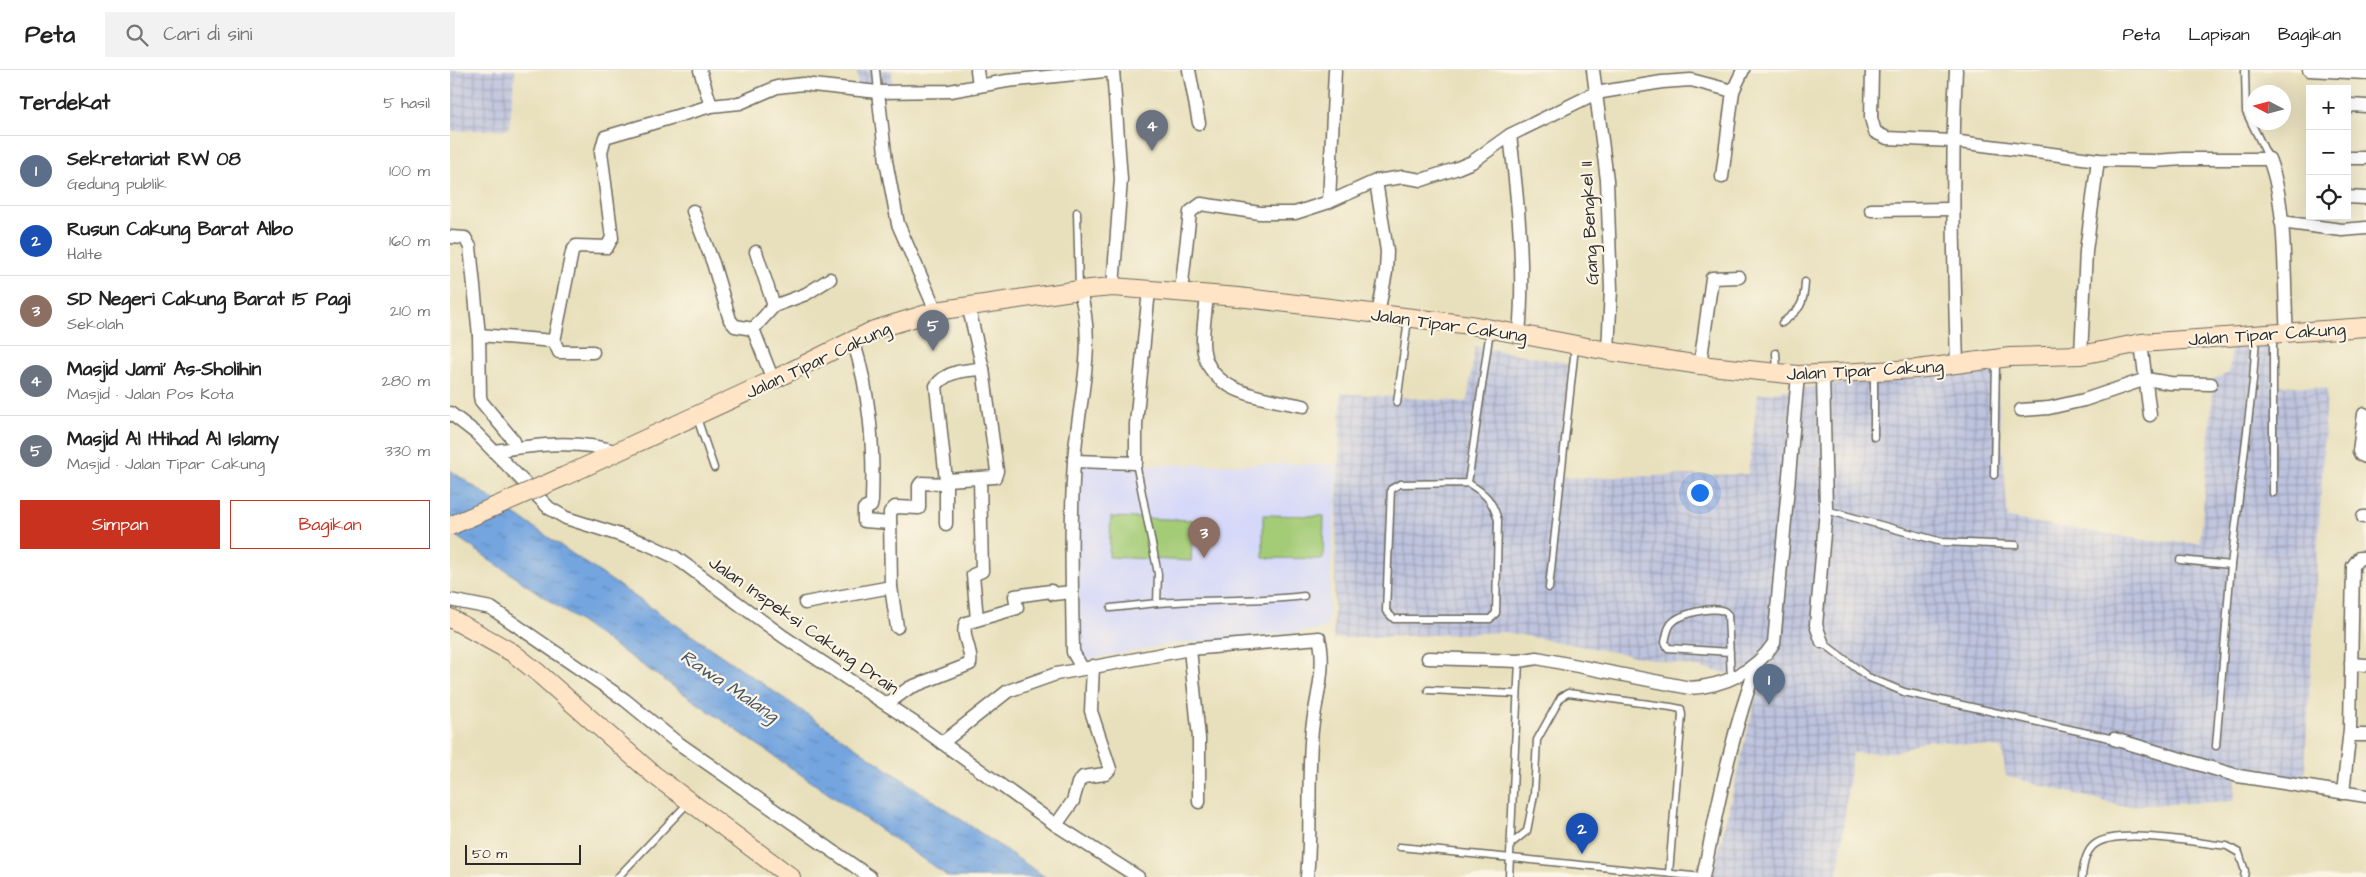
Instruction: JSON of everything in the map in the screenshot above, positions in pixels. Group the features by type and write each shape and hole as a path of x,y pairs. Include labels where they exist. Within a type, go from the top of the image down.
{"street":[{"path":"700,70 711,106"},
{"path":"977,70 979,85"},
{"path":"593,352 559,352 554,341 572,252 576,246 583,245 607,247 612,238 601,152 605,137 711,106 740,103 778,87 803,84 878,92 950,91 979,85 1083,71 1114,70 1121,178 1113,287"},
{"path":"1190,70 1199,123"},
{"path":"1329,202 1335,70"},
{"name":"Gang Bengkel II","path":"1593,70 1607,180 1611,289 1608,351"},
{"path":"1722,176 1733,91 1743,70"},
{"path":"1872,70 1871,118 1875,132 1887,138 1952,141 2098,160 2268,159 2272,169 2281,222 2280,334"},
{"path":"1956,70 1952,141 1952,209 1957,364"},
{"path":"2315,70 2366,73"},
{"path":"1181,292 1190,212 1201,204 1279,214 1295,213 1329,202 1376,182 1403,176 1422,180 1442,174 1472,162 1510,135 1596,93 1683,80 1717,85 1733,91"},
{"path":"878,92 888,170 898,224 936,310"},
{"path":"2351,105 2366,106"},
{"path":"1510,135 1520,226 1523,292 1519,334"},
{"path":"2351,158 2366,158"},
{"path":"2081,355 2086,251 2098,160"},
{"path":"1376,182 1387,252 1385,279 1378,314"},
{"path":"2351,197 2366,198"},
{"path":"1871,210 1952,209"},
{"path":"693,211 713,263 730,320 735,326 753,329"},
{"path":"2281,222 2342,230 2366,228"},
{"path":"450,237 465,238 470,246 479,335 481,401 514,441"},
{"path":"756,252 774,306"},
{"path":"1700,365 1712,278 1739,277"},
{"path":"753,329 774,306 806,294 830,279"},
{"name":"Jalan Tipar Cakung","path":"450,526 696,416 874,330 936,310 1079,290 1113,287 1207,294 1408,317 1700,365 1798,376 1874,372 1996,359 2081,355 2141,343 2366,327"},
{"path":"1056,825 1073,801 1078,782 1083,777 1105,774 1110,769 1091,711 1087,667 1074,652 1072,592 1074,461 1087,339 1085,308 1079,290"},
{"path":"1074,461 1136,463 1136,424 1149,290"},
{"path":"1207,294 1203,342 1208,362 1218,378 1230,388 1243,393 1304,406"},
{"path":"897,626 891,587 890,512 895,507 918,508 919,484 980,479 996,474 983,369 968,305"},
{"path":"753,329 773,380"},
{"path":"479,335 554,341"},
{"path":"853,340 863,372 873,437 872,501 871,506 864,509 864,521 890,523"},
{"path":"2141,343 2150,415"},
{"path":"946,524 946,482 936,386 951,374 983,369"},
{"path":"1822,642 1816,625 1826,510 1823,374"},
{"path":"1703,877 1730,748 1741,706 1757,665 1774,644 1798,376"},
{"path":"2021,410 2049,408 2084,400 2146,379 2170,383 2211,384"},
{"name":"Jalan Inspeksi Cakung Drain","path":"450,413 476,433 549,508 566,518 645,543 675,557 784,637 887,704 1056,825 1138,877"},
{"path":"2362,414 2359,451 2361,455 2366,457"},
{"path":"494,451 540,445 576,444 591,445 618,452"},
{"path":"977,619 973,575 982,571 980,479"},
{"path":"2343,793 2350,735 2353,566 2359,558 2366,558"},
{"path":"805,603 891,587"},
{"path":"887,704 909,688 970,664 964,626 977,619 1016,608 1015,596 1051,591 1053,594 1072,592"},
{"path":"450,600 484,605 501,615 624,700 674,740 870,877"},
{"path":"450,618 513,653 544,676 625,750 689,802 791,877"},
{"path":"942,743 1008,691 1056,674 1190,649 1319,638 1321,646 1312,731 1306,877"},
{"path":"1190,649 1199,738 1200,802"},
{"path":"1428,658 1519,661 1537,658 1690,688 1711,687 1757,665"},
{"path":"2352,664 2366,665"},
{"path":"2350,735 2366,736"},
{"path":"2114,739 2238,776 2366,796"}],"lane":[{"path":"876,70 878,92"},
{"path":"2245,70 2246,112 2268,159"},
{"path":"1077,212 1079,290"},
{"path":"1782,323 1798,310 1804,300 1805,282"},
{"path":"1397,403 1408,317"},
{"path":"1468,483 1490,330"},
{"path":"2273,493 2272,391 2280,334"},
{"path":"2216,746 2231,565 2253,381 2256,336"},
{"path":"1550,588 1576,344"},
{"path":"1776,353 1777,374"},
{"path":"1994,475 1996,359"},
{"path":"1874,372 1874,437"},
{"path":"696,416 714,468"},
{"path":"1136,463 1158,574 1157,604"},
{"path":"1468,483 1486,494 1494,507 1498,520 1494,617 1490,619 1394,618 1386,611 1392,489 1400,484 1468,483"},
{"path":"1826,510 1942,542 2016,545"},
{"path":"2180,560 2231,565"},
{"path":"1111,608 1220,599 1264,601 1304,596"},
{"path":"1730,652 1668,648 1664,642 1669,627 1677,619 1697,611 1722,609 1728,615 1730,652 1731,679"},
{"path":"1822,642 1868,677 1904,692 2114,739"},
{"path":"1509,877 1519,661"},
{"path":"1428,690 1517,694"},
{"path":"1512,843 1527,831 1534,795 1537,740 1561,697 1568,693 1671,707 1681,710 1682,715 1669,873"},
{"path":"618,877 689,802"},
{"path":"2082,877 2084,862 2093,845 2109,839 2130,836 2227,846 2239,852 2245,871 2244,877"},
{"path":"1400,847 1703,877"}],"shaded area":[{"path":"450,70 515,70 509,129 450,131"},
{"path":"857,70 892,70 892,85 858,89"},
{"path":"2274,341 2274,384 2327,389 2304,784 2236,773 2234,801 2122,806 2006,776 2002,748 1929,740 1895,752 1852,753 1836,877 1712,877 1760,679 1505,632 1333,639 1341,393 1467,402 1475,346 1571,364 1555,478 1748,474 1758,394 1891,377 1996,372 2008,518 2151,541 2200,543 2214,379 2229,373 2231,344"},
{"path":"1338,464 1327,629 1165,645 1079,661 1076,487 1078,465"}],"green space":[{"path":"1263,515 1324,516 1323,559 1263,558"},
{"path":"1111,517 1193,520 1191,561 1109,557"}],"water":[{"name":"Rawa Malang","path":"450,470 1045,877 949,877 450,532"}],"place":[{"name":"Masjid Jami' As-Sholihin","path":"1152,151"},
{"name":"Masjid Al Ittihad Al Islamy","path":"933,351"},
{"name":"SD Negeri Cakung Barat 15 Pagi","path":"1204,558"},
{"name":"Sekretariat RW 08","path":"1769,705"},
{"name":"Rusun Cakung Barat Albo","path":"1582,854"}]}
